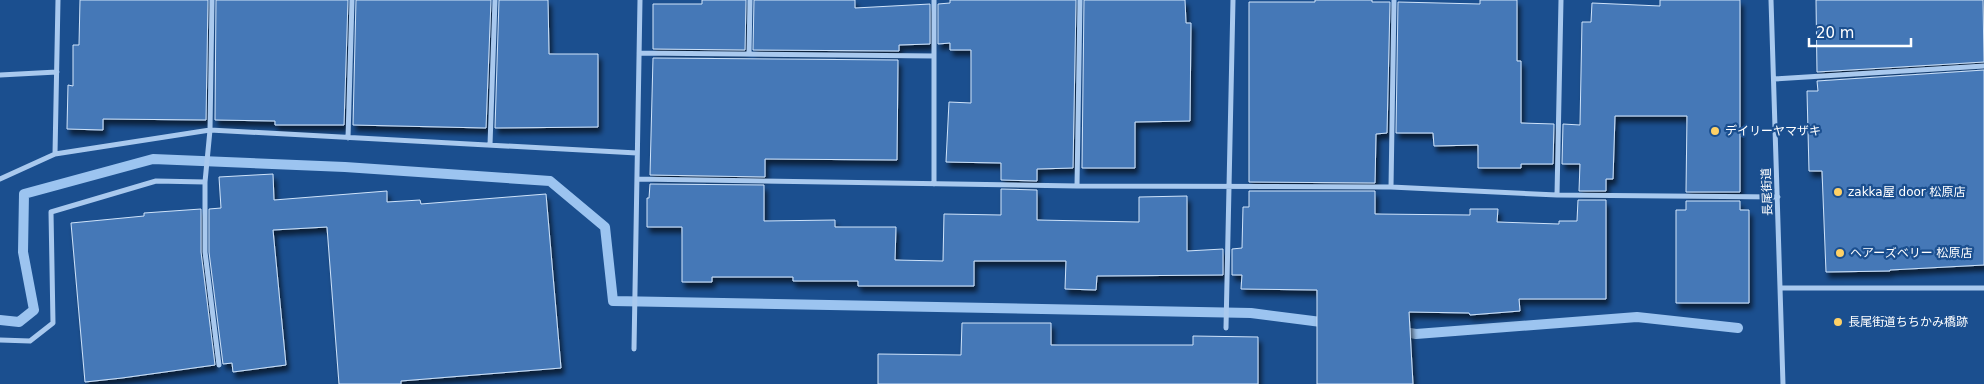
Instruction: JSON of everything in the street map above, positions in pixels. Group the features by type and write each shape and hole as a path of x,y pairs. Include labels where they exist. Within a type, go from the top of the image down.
{"street":[{"path":"55,154 58,0"},
{"path":"212,0 210,130 205,181 205,252 220,365"},
{"path":"348,138 352,0"},
{"path":"490,145 496,0"},
{"path":"634,349 640,0"},
{"path":"749,54 750,0"},
{"path":"934,0 934,184"},
{"path":"1077,186 1080,0"},
{"path":"1226,328 1233,0"},
{"path":"1391,187 1394,0"},
{"path":"1557,195 1561,0"},
{"name":"長尾街道","path":"1771,0 1783,384"},
{"path":"639,53 934,56"},
{"path":"1774,79 1984,66"},
{"path":"0,75 57,72"},
{"path":"0,179 55,154 210,130 637,153"},
{"path":"638,179 1077,186 1391,187 1557,195 1778,197"},
{"path":"0,340 30,341 54,323 51,212 156,181 205,181"},
{"path":"1780,288 1984,288"}],"building":[{"path":"80,0 208,0 206,120 103,119 103,130 67,129 68,85 73,86 73,45 79,45"},
{"path":"216,0 348,0 344,125 275,125 275,121 215,120"},
{"path":"356,0 491,0 486,128 353,125"},
{"path":"499,0 548,0 549,54 598,54 598,127 495,128"},
{"path":"702,0 746,0 745,50 653,49 653,4 702,4"},
{"path":"754,0 855,0 855,8 930,4 930,44 899,45 899,51 753,50"},
{"path":"950,0 1076,0 1073,168 1037,169 1037,181 1001,180 1001,163 946,162 949,102 971,103 971,50 950,50 950,43 938,44 938,4 950,3"},
{"path":"1084,0 1185,0 1186,23 1191,23 1190,121 1135,122 1135,168 1082,168"},
{"path":"1315,0 1372,0 1372,2 1390,2 1387,133 1376,134 1375,183 1249,182 1249,2 1315,2"},
{"path":"1480,0 1517,0 1517,61 1521,61 1521,123 1554,124 1553,164 1521,164 1521,168 1478,168 1478,145 1434,146 1433,133 1396,133 1398,2 1480,4"},
{"path":"1660,0 1740,0 1740,192 1686,192 1687,116 1615,116 1613,179 1606,179 1606,191 1579,191 1580,164 1562,164 1563,124 1580,125 1582,22 1591,22 1592,3 1660,6"},
{"path":"1816,0 1983,0 1984,62 1817,72"},
{"path":"653,58 898,60 897,160 765,159 765,177 650,175"},
{"path":"1984,70 1984,265 1890,271 1826,272 1822,171 1809,171 1807,91 1818,91 1817,81"},
{"path":"273,174 274,200 387,191 387,202 420,200 421,204 546,194 561,368 401,381 401,384 339,384 327,227 273,230 286,365 233,372 232,363 223,364 209,252 209,209 221,208 219,177"},
{"path":"650,184 764,185 764,221 835,220 835,227 896,227 895,260 943,261 944,214 1001,215 1001,189 1037,190 1037,220 1139,222 1139,197 1187,196 1187,251 1223,249 1223,275 1097,276 1096,290 1065,289 1066,261 974,261 974,286 858,286 858,281 793,281 793,277 712,277 712,282 682,282 682,227 647,227 647,198 649,198"},
{"path":"1249,191 1375,191 1375,214 1470,215 1470,209 1498,209 1497,222 1559,224 1559,221 1577,221 1578,200 1606,200 1606,299 1519,299 1520,311 1470,315 1469,313 1409,312 1413,384 1317,384 1317,290 1241,289 1242,275 1232,275 1232,249 1242,248 1243,207 1249,207"},
{"path":"1686,201 1740,201 1740,210 1749,210 1749,303 1676,303 1676,210 1686,210"},
{"path":"201,209 201,252 215,365 85,382 71,223 144,216 144,213"},
{"path":"962,323 1051,323 1051,345 1193,345 1193,336 1258,337 1258,384 878,384 878,354 961,355"}],"waterway":[{"path":"0,320 19,322 34,310 23,252 24,194 153,159 345,167 550,181 605,227 613,301 1251,313 1329,323"},
{"path":"1397,331 1416,334 1637,317 1738,328"}],"place":[{"name":"デイリーヤマザキ","path":"1715,131"},
{"name":"zakka屋 door 松原店","path":"1838,192"},
{"name":"ヘアーズベリー 松原店","path":"1840,253"},
{"name":"長尾街道ちちかみ橋跡","path":"1838,322"}]}
